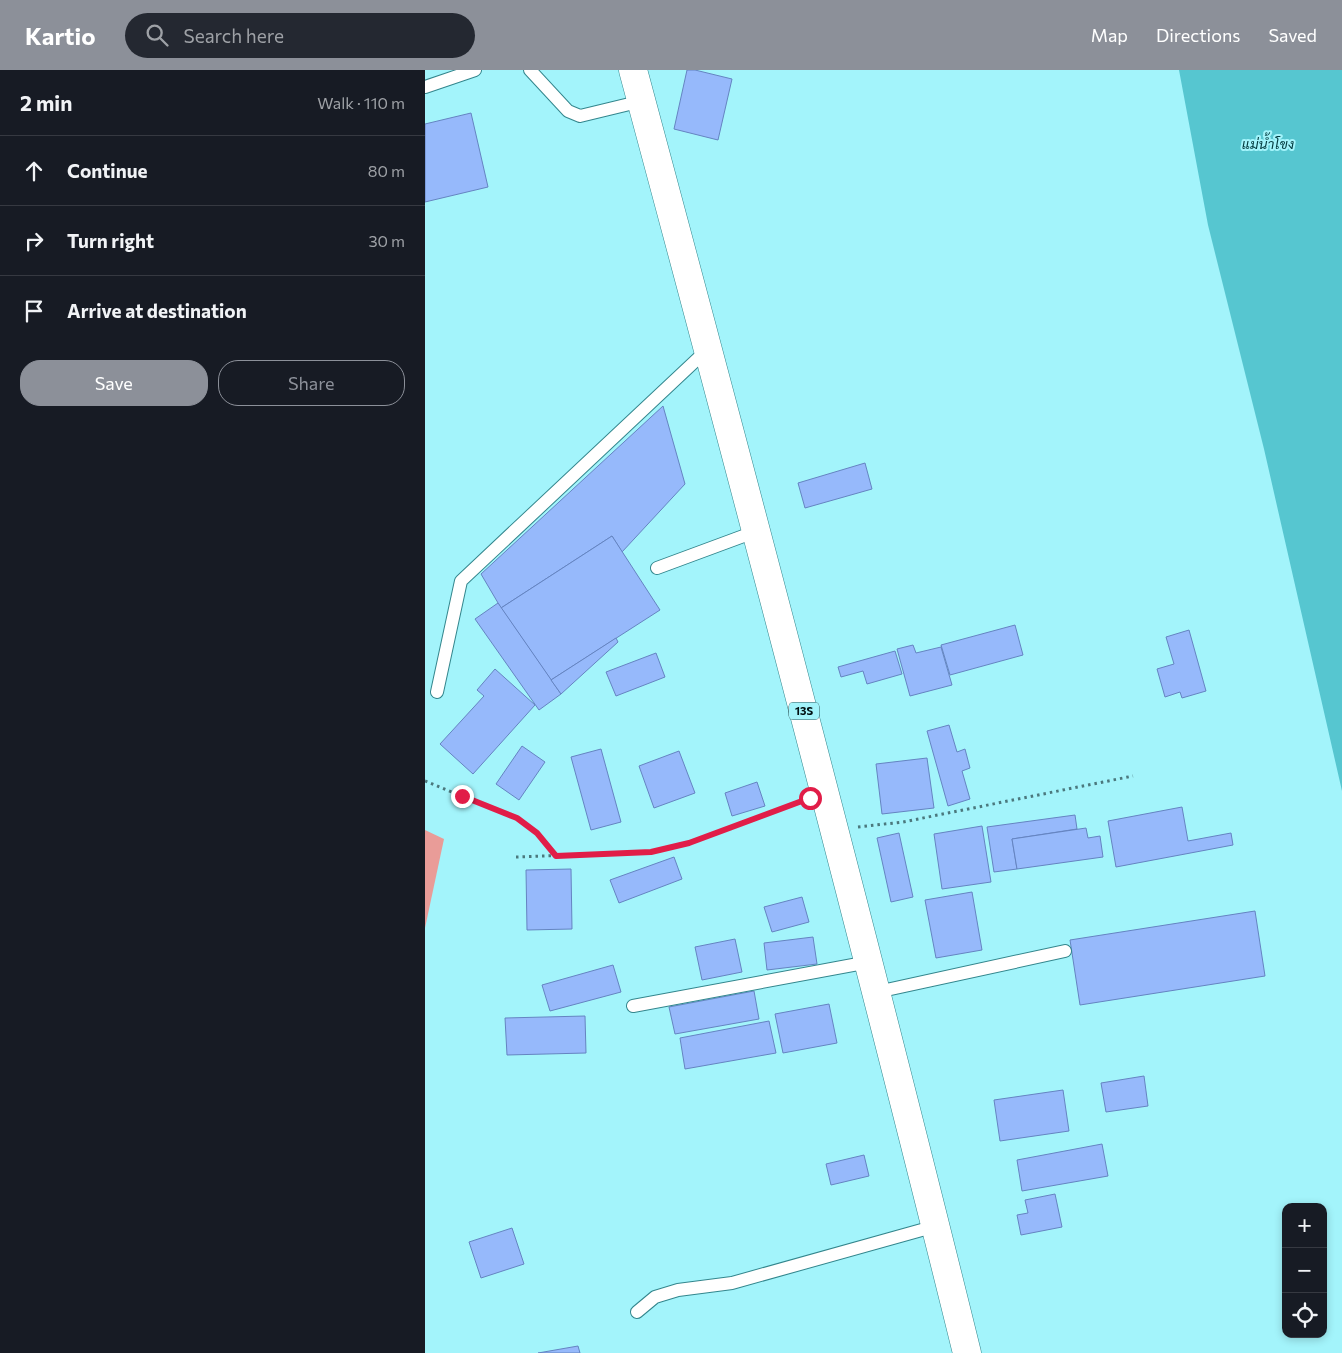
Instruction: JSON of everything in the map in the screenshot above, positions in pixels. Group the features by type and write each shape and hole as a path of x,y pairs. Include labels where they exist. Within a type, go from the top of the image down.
{"highway":[{"name":"13S","path":"633,70 835,830 967,1353"}],"lane":[{"path":"425,88 475,70"},
{"path":"531,70 568,111 580,116 642,101"},
{"path":"437,692 461,581 708,349"},
{"path":"657,568 757,531"},
{"path":"877,992 1065,951"},
{"path":"633,1006 869,962"},
{"path":"637,1312 655,1297 678,1290 732,1283 936,1226"}],"path":[{"path":"835,830 903,822 1133,776"},
{"path":"425,781 517,818 537,833 556,856"},
{"path":"516,857 651,852 689,843 825,793"}],"shaded area":[{"path":"425,830 444,839 425,928"}],"water":[{"name":"แม่น้ำโขง","path":"1179,70 1342,70 1342,791 1264,449 1208,225"}],"building":[{"path":"687,70 695,70 732,79 718,140 674,129"},
{"path":"471,113 488,187 425,202 425,124"},
{"path":"663,406 685,484 622,552 612,536 501,608 481,574"},
{"path":"865,463 872,489 805,508 798,483"},
{"path":"612,536 660,610 551,680 501,608"},
{"path":"498,603 561,694 539,710 475,619"},
{"path":"1015,625 1023,655 950,675 941,645"},
{"path":"1189,630 1206,691 1182,698 1180,692 1165,697 1157,669 1174,664 1166,637"},
{"path":"616,638 618,642 561,694 551,680"},
{"path":"913,645 916,653 941,647 952,685 910,696 897,649"},
{"path":"895,651 902,674 867,684 863,671 841,677 838,667"},
{"path":"656,653 665,677 616,696 606,672"},
{"path":"495,669 535,705 473,774 440,744 484,696 477,690"},
{"path":"949,725 957,752 965,749 970,768 962,771 970,799 948,806 927,731"},
{"path":"522,746 545,762 519,800 496,784"},
{"path":"601,749 621,822 591,830 571,757"},
{"path":"679,751 695,793 654,808 639,766"},
{"path":"927,758 934,808 882,814 876,764"},
{"path":"757,782 765,806 732,816 725,793"},
{"path":"1182,807 1188,841 1231,833 1233,845 1116,867 1108,821"},
{"path":"1075,815 1077,829 1012,839 1017,869 994,872 987,827"},
{"path":"982,826 991,882 942,889 934,834"},
{"path":"1086,828 1088,838 1100,836 1103,857 1017,869 1012,839"},
{"path":"899,833 913,897 891,902 877,838"},
{"path":"674,857 682,879 619,903 610,880"},
{"path":"571,869 572,929 527,930 526,870"},
{"path":"972,892 982,950 936,958 925,900"},
{"path":"802,897 809,922 772,932 764,907"},
{"path":"1255,911 1265,976 1080,1005 1070,940"},
{"path":"813,937 817,964 767,970 764,943"},
{"path":"735,939 742,972 702,980 695,947"},
{"path":"613,965 621,992 550,1011 542,985"},
{"path":"754,991 759,1019 675,1034 669,1007"},
{"path":"829,1004 837,1043 783,1053 775,1014"},
{"path":"585,1016 586,1053 507,1055 505,1018"},
{"path":"769,1021 776,1053 685,1069 680,1038"},
{"path":"1144,1076 1148,1106 1106,1112 1101,1083"},
{"path":"1063,1090 1069,1131 1000,1141 994,1100"},
{"path":"1102,1144 1108,1176 1022,1191 1017,1160"},
{"path":"864,1155 869,1176 831,1185 826,1164"},
{"path":"1055,1194 1062,1227 1021,1235 1017,1215 1028,1213 1025,1200"},
{"path":"512,1228 524,1264 481,1278 469,1242"},
{"path":"578,1346 580,1353 538,1353"}],"route":[{"path":"462,796 517,818 537,833 556,856 651,852 689,843 810,798"}]}
